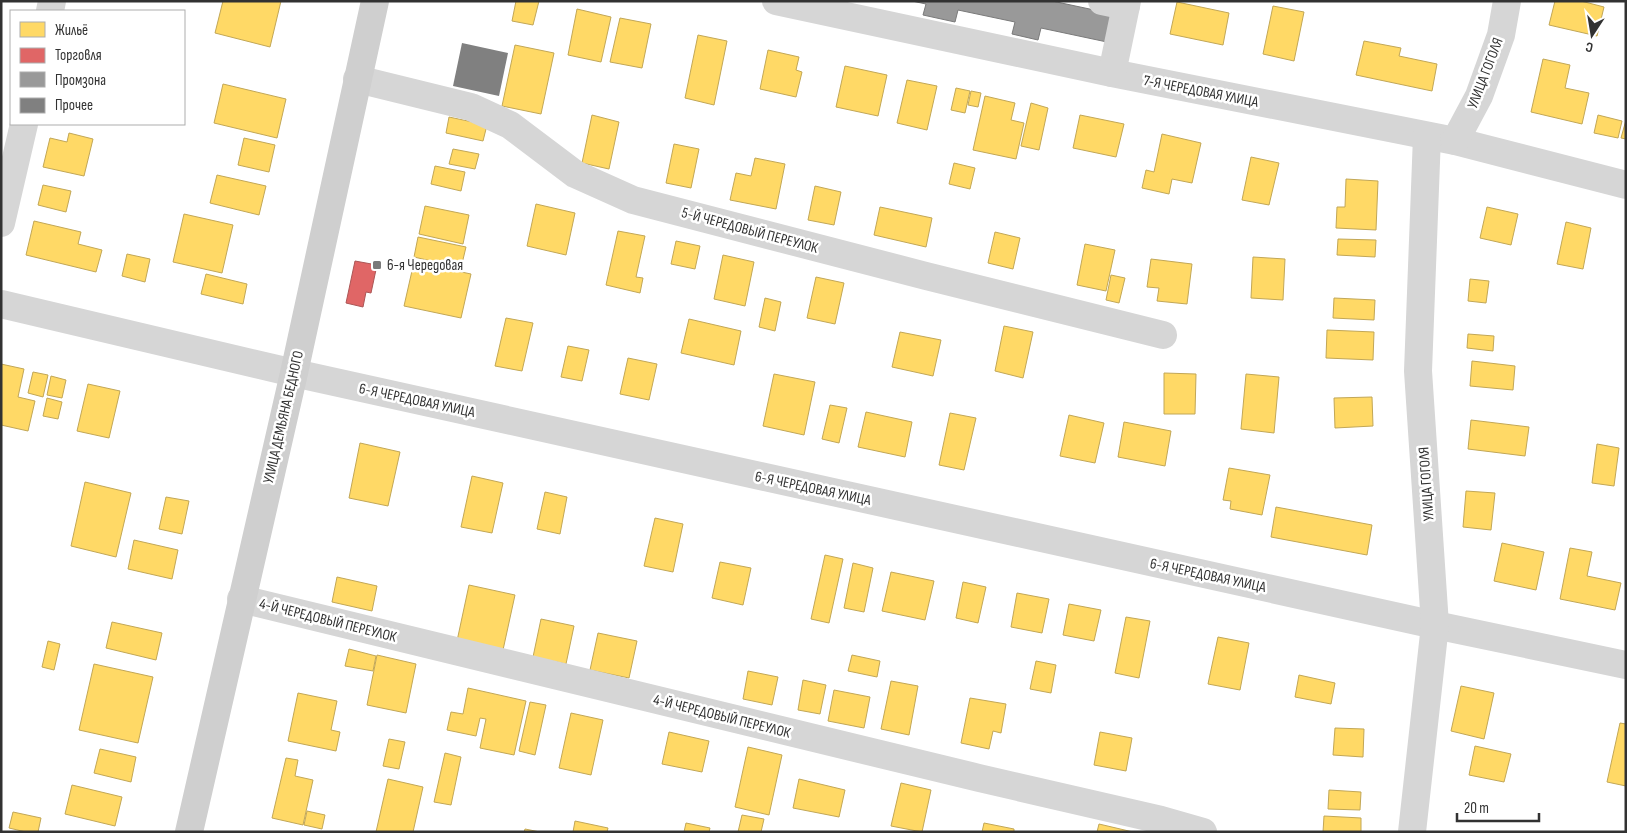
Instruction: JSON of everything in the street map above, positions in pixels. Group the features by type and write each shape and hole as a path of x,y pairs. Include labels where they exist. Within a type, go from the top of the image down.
{"main road":[{"name":"УЛИЦА ДЕМЬЯНА БЕДНОГО","path":"189,832 294,373 374,1"}],"street":[{"name":"7-Я ЧЕРЕДОВАЯ УЛИЦА","path":"776,1 1112,73 1455,141 1626,185"},
{"name":"УЛИЦА ГОГОЛЯ","path":"1455,141 1479,96 1501,35 1507,1"},
{"path":"1112,73 1118,3"},
{"name":"5-Й ЧЕРЕДОВЫЙ ПЕРЕУЛОК","path":"357,79 471,107 510,125 576,174 633,200 1163,335"},
{"path":"1,223 24,125"},
{"name":"УЛИЦА ГОГОЛЯ","path":"1412,832 1435,626 1418,371 1427,136"},
{"name":"6-Я ЧЕРЕДОВАЯ УЛИЦА","path":"1,304 294,373 1435,626 1626,665"},
{"name":"4-Й ЧЕРЕДОВЫЙ ПЕРЕУЛОК","path":"241,599 960,774 1161,820 1203,832"}],"building: Жильё":[{"path":"223,1 281,1 270,47 215,33"},
{"path":"516,1 539,1 533,25 512,21"},
{"path":"1555,1 1581,1 1604,7 1597,36 1549,25"},
{"path":"1177,2 1229,13 1223,45 1170,34"},
{"path":"1273,6 1304,12 1294,61 1263,54"},
{"path":"577,9 611,17 601,62 568,55"},
{"path":"620,18 651,24 642,68 610,62"},
{"path":"698,35 727,41 714,105 685,98"},
{"path":"1364,41 1401,48 1399,56 1437,64 1432,91 1356,75"},
{"path":"515,45 554,53 541,114 502,106"},
{"path":"768,50 799,57 796,70 802,72 796,97 760,89"},
{"path":"1543,59 1570,65 1565,88 1589,93 1582,124 1531,112"},
{"path":"845,66 887,75 878,116 836,107"},
{"path":"907,80 937,86 927,130 897,123"},
{"path":"223,84 286,99 277,138 214,123"},
{"path":"956,88 970,91 965,113 951,110"},
{"path":"971,91 981,93 978,107 968,105"},
{"path":"985,96 1015,103 1011,120 1024,123 1016,159 973,150"},
{"path":"1031,103 1048,108 1039,150 1021,146"},
{"path":"592,115 619,122 609,169 582,163"},
{"path":"1080,115 1124,124 1116,157 1073,148"},
{"path":"1598,115 1622,121 1618,138 1594,133"},
{"path":"449,117 487,125 483,141 446,133"},
{"path":"1626,120 1626,139 1621,138"},
{"path":"69,133 93,139 84,176 43,167 50,138 67,142"},
{"path":"1162,134 1201,143 1192,183 1172,179 1169,194 1142,188 1146,170 1154,172"},
{"path":"244,138 275,145 269,172 238,165"},
{"path":"674,144 699,149 691,188 666,183"},
{"path":"453,149 479,154 475,169 449,164"},
{"path":"1251,157 1279,163 1269,205 1242,200"},
{"path":"755,158 785,164 776,209 730,200 736,173 751,176"},
{"path":"954,163 975,168 970,189 949,184"},
{"path":"435,166 465,172 461,191 431,184"},
{"path":"217,175 266,186 259,215 210,203"},
{"path":"1346,179 1378,181 1376,230 1336,228 1337,207 1345,207"},
{"path":"43,185 71,191 66,212 38,205"},
{"path":"815,186 841,192 834,225 808,220"},
{"path":"536,204 575,213 566,255 527,246"},
{"path":"425,206 469,215 463,244 419,234"},
{"path":"880,207 932,218 926,247 874,235"},
{"path":"1487,207 1518,214 1511,245 1480,238"},
{"path":"184,214 233,225 222,273 173,262"},
{"path":"34,221 81,232 78,244 102,250 96,272 26,255"},
{"path":"1566,222 1591,228 1583,269 1557,264"},
{"path":"618,231 645,236 636,277 643,278 640,293 606,285"},
{"path":"995,232 1020,238 1013,269 988,263"},
{"path":"418,237 466,247 461,268 414,257"},
{"path":"1338,239 1376,240 1375,257 1337,255"},
{"path":"676,241 700,246 695,269 671,264"},
{"path":"1085,244 1115,250 1106,291 1077,285"},
{"path":"127,254 150,259 145,282 122,276"},
{"path":"723,255 754,262 745,306 714,299"},
{"path":"1253,257 1285,259 1283,300 1251,298"},
{"path":"1151,259 1192,264 1187,304 1157,301 1159,288 1147,287"},
{"path":"414,262 471,274 461,318 404,306"},
{"path":"206,274 247,284 243,304 201,294"},
{"path":"1111,275 1125,278 1119,303 1106,300"},
{"path":"816,277 844,283 835,324 807,318"},
{"path":"1470,279 1489,281 1486,303 1468,301"},
{"path":"765,298 781,302 775,331 759,327"},
{"path":"1334,298 1375,300 1374,320 1333,318"},
{"path":"506,318 533,323 522,371 495,366"},
{"path":"689,319 741,331 734,365 681,353"},
{"path":"1004,326 1033,332 1023,378 995,371"},
{"path":"1327,330 1374,332 1373,360 1326,358"},
{"path":"900,332 941,340 933,376 892,367"},
{"path":"1468,334 1494,336 1493,351 1467,348"},
{"path":"568,346 589,350 582,381 561,377"},
{"path":"628,358 657,364 649,400 620,394"},
{"path":"1472,361 1515,366 1513,390 1470,386"},
{"path":"1,364 24,369 18,397 35,401 28,431 1,425"},
{"path":"33,372 48,375 43,397 28,393"},
{"path":"1164,373 1196,374 1195,414 1164,414"},
{"path":"774,374 815,382 804,435 763,426"},
{"path":"1246,374 1279,377 1274,433 1241,429"},
{"path":"51,376 66,380 62,398 47,395"},
{"path":"88,384 120,391 109,438 77,431"},
{"path":"1372,397 1373,426 1335,428 1334,398"},
{"path":"47,398 62,402 58,419 43,416"},
{"path":"830,405 847,408 839,443 822,439"},
{"path":"866,412 912,422 905,457 858,447"},
{"path":"950,413 976,418 964,470 939,465"},
{"path":"1069,415 1104,423 1095,463 1060,456"},
{"path":"1471,420 1529,427 1525,456 1468,449"},
{"path":"1124,422 1171,431 1165,466 1118,457"},
{"path":"360,443 400,452 388,506 349,498"},
{"path":"1597,444 1619,448 1614,486 1592,483"},
{"path":"1229,468 1270,475 1262,515 1230,509 1231,501 1223,500"},
{"path":"472,476 503,483 492,533 461,527"},
{"path":"85,482 131,493 116,557 71,546"},
{"path":"1466,491 1495,493 1491,530 1463,527"},
{"path":"545,492 567,497 560,534 537,529"},
{"path":"166,497 189,501 182,534 159,529"},
{"path":"1276,507 1372,525 1367,555 1271,537"},
{"path":"655,518 683,524 673,572 644,566"},
{"path":"134,540 178,550 172,579 128,569"},
{"path":"1502,543 1544,552 1536,590 1494,581"},
{"path":"1570,548 1592,552 1587,576 1621,583 1615,610 1560,599"},
{"path":"825,555 843,559 829,623 811,619"},
{"path":"720,562 751,568 743,605 712,598"},
{"path":"853,563 873,568 864,612 844,608"},
{"path":"891,572 934,581 925,620 882,611"},
{"path":"337,577 377,586 372,611 332,602"},
{"path":"963,582 986,587 978,623 956,618"},
{"path":"469,585 515,595 503,650 457,641"},
{"path":"1017,593 1049,599 1042,633 1011,627"},
{"path":"1069,604 1101,610 1094,641 1063,635"},
{"path":"1126,617 1150,621 1139,678 1115,673"},
{"path":"541,619 574,626 566,664 533,657"},
{"path":"112,622 162,633 156,660 106,648"},
{"path":"598,633 637,641 629,678 590,670"},
{"path":"1218,637 1249,643 1240,690 1208,684"},
{"path":"48,641 60,644 54,670 42,667"},
{"path":"349,649 376,656 373,671 345,666"},
{"path":"377,655 416,664 406,713 367,705"},
{"path":"852,655 880,661 877,677 848,671"},
{"path":"1036,661 1056,665 1051,693 1030,689"},
{"path":"94,664 153,677 138,743 79,730"},
{"path":"748,671 778,677 772,705 743,699"},
{"path":"1299,675 1335,683 1331,704 1295,697"},
{"path":"803,680 826,685 820,714 798,710"},
{"path":"891,681 918,686 909,735 881,729"},
{"path":"1461,686 1494,693 1484,739 1451,731"},
{"path":"468,688 526,701 514,755 480,748 486,719 480,718 476,736 447,730 451,712 463,714"},
{"path":"834,690 870,697 864,728 828,721"},
{"path":"298,693 337,701 331,730 340,732 336,751 288,741"},
{"path":"970,698 1006,704 1001,733 993,731 989,749 961,743"},
{"path":"530,702 546,705 535,755 519,751"},
{"path":"571,713 603,720 591,775 559,768"},
{"path":"1620,723 1626,724 1626,786 1607,782"},
{"path":"1335,728 1364,729 1363,757 1333,755"},
{"path":"669,732 709,741 702,772 662,764"},
{"path":"1100,732 1132,738 1126,771 1094,765"},
{"path":"389,739 405,742 399,769 383,766"},
{"path":"1475,746 1511,754 1504,782 1469,775"},
{"path":"748,747 782,755 769,815 735,807"},
{"path":"100,749 136,757 131,782 94,773"},
{"path":"445,753 461,757 451,805 434,802"},
{"path":"286,758 298,760 295,776 313,780 303,825 272,818"},
{"path":"388,779 423,787 413,832 376,832"},
{"path":"799,779 845,790 839,817 793,808"},
{"path":"901,783 931,790 922,832 891,826"},
{"path":"72,785 122,797 115,826 65,814"},
{"path":"1329,790 1361,792 1360,810 1328,809"},
{"path":"307,811 325,815 322,829 304,825"},
{"path":"13,812 41,818 38,832 26,832 9,828"},
{"path":"742,815 764,819 761,832 738,832"},
{"path":"1324,816 1361,818 1361,832 1323,832"},
{"path":"575,821 608,828 607,832 573,832"},
{"path":"686,823 710,828 709,832 684,832"},
{"path":"984,823 1014,829 1014,832 982,832"},
{"path":"1099,824 1133,832 1097,832"},
{"path":"525,829 540,832 524,832"}],"building: Торговля":[{"path":"355,261 377,265 371,293 366,292 363,307 346,303"}],"building: Промзона":[{"path":"912,1 1052,1 1113,14 1107,42 1041,28 1038,40 1012,34 1015,22 958,10 955,22 923,15 926,4"}],"building: Прочее":[{"path":"462,43 508,53 499,96 453,86"}],"place":[{"name":"6-я Чередовая","path":"377,265"}]}
